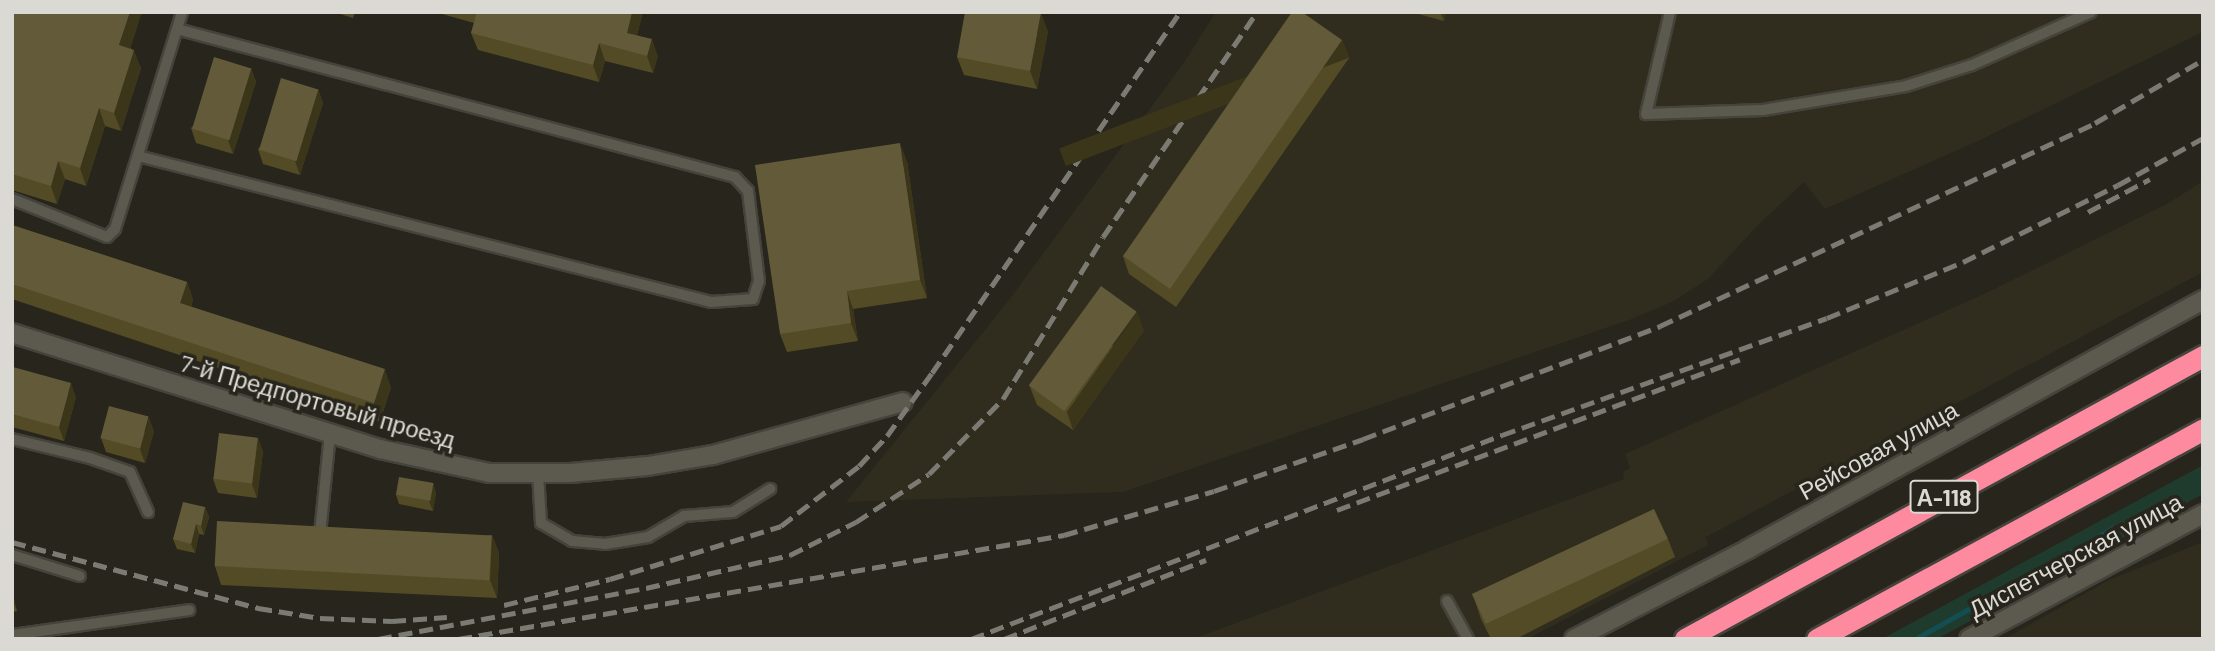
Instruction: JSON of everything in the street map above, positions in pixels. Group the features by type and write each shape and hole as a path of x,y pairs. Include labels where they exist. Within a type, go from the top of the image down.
{"highway":[{"name":"А-118","path":"1685,639 2203,356"},
{"name":"А-118","path":"1817,639 2203,429"}],"street":[{"name":"Рейсовая улица","path":"1574,639 1748,549 2203,300"},
{"name":"7-й Предпортовый проезд","path":"12,333 330,434 442,465 489,473 538,473 648,466 713,455 903,402"},
{"name":"Диспетчерская улица","path":"1969,639 2203,514"}],"lane":[{"path":"12,199 107,237 116,229 182,12"},
{"path":"1670,12 1646,114 1763,110 1906,86 1972,65 2091,12"},
{"path":"138,156 711,302 753,299 759,281 748,191 736,177 177,29"},
{"path":"320,534 330,434"},
{"path":"12,439 90,458 130,472 148,512"},
{"path":"538,473 541,523 572,541 605,544 648,537 684,516 733,512 771,489"},
{"path":"12,555 80,576"},
{"path":"1447,601 1468,639"},
{"path":"12,635 189,610"}],"shaded area":[{"path":"1216,12 2203,12 2203,32 1980,140 1825,209 1804,182 1758,225 1708,279 1672,302 1629,320 1123,492 846,502 1006,304 1183,64"},
{"path":"2203,181 2203,272 1706,537 1708,545 1527,639 1193,639 1624,479 1623,472 1630,468 1625,454 1982,295 2167,204"},
{"path":"2203,542 2203,639 2004,639 2109,580"}],"green space":[{"path":"2203,465 2203,494 1937,639 1882,639"}],"building":[{"path":"12,12 130,12 119,45 134,50 114,113 99,108 80,168 58,161 51,186 12,174"},
{"path":"477,12 632,12 627,33 652,39 647,56 599,43 593,65 471,33"},
{"path":"965,12 1041,13 1030,71 957,57"},
{"path":"1292,12 1302,12 1342,40 1170,289 1123,256"},
{"path":"214,57 251,68 229,140 192,129"},
{"path":"281,78 318,89 296,161 259,150"},
{"path":"900,143 920,280 847,291 851,323 780,334 755,165"},
{"path":"12,225 187,282 180,303 385,369 374,403 12,284"},
{"path":"1101,286 1137,312 1064,411 1029,386"},
{"path":"13,367 71,383 59,427 12,414"},
{"path":"109,406 149,417 140,448 100,438"},
{"path":"219,433 258,438 252,483 213,479"},
{"path":"399,477 433,483 430,501 396,495"},
{"path":"183,502 205,507 201,526 196,524 191,544 173,539"},
{"path":"1654,509 1668,539 1486,624 1472,594"},
{"path":"217,521 492,535 489,580 215,566"}],"waterway":[{"path":"1915,639 2113,528"}],"railway":[{"path":"504,605 610,579 781,526 859,466 887,436 932,373 1180,12"},
{"path":"378,639 646,588 790,555 856,522 929,474 1003,399 1103,237 1257,12"},
{"path":"458,639 1064,535 1214,491 1363,439 1660,326 2095,123 2203,60"},
{"path":"971,639 1502,435 1827,318 1963,262 2118,185 2203,138"},
{"path":"2088,212 2150,179"},
{"path":"1337,510 1740,359"},
{"path":"12,542 258,608 320,618 392,621 447,617"},
{"path":"1004,639 1206,560"}]}
